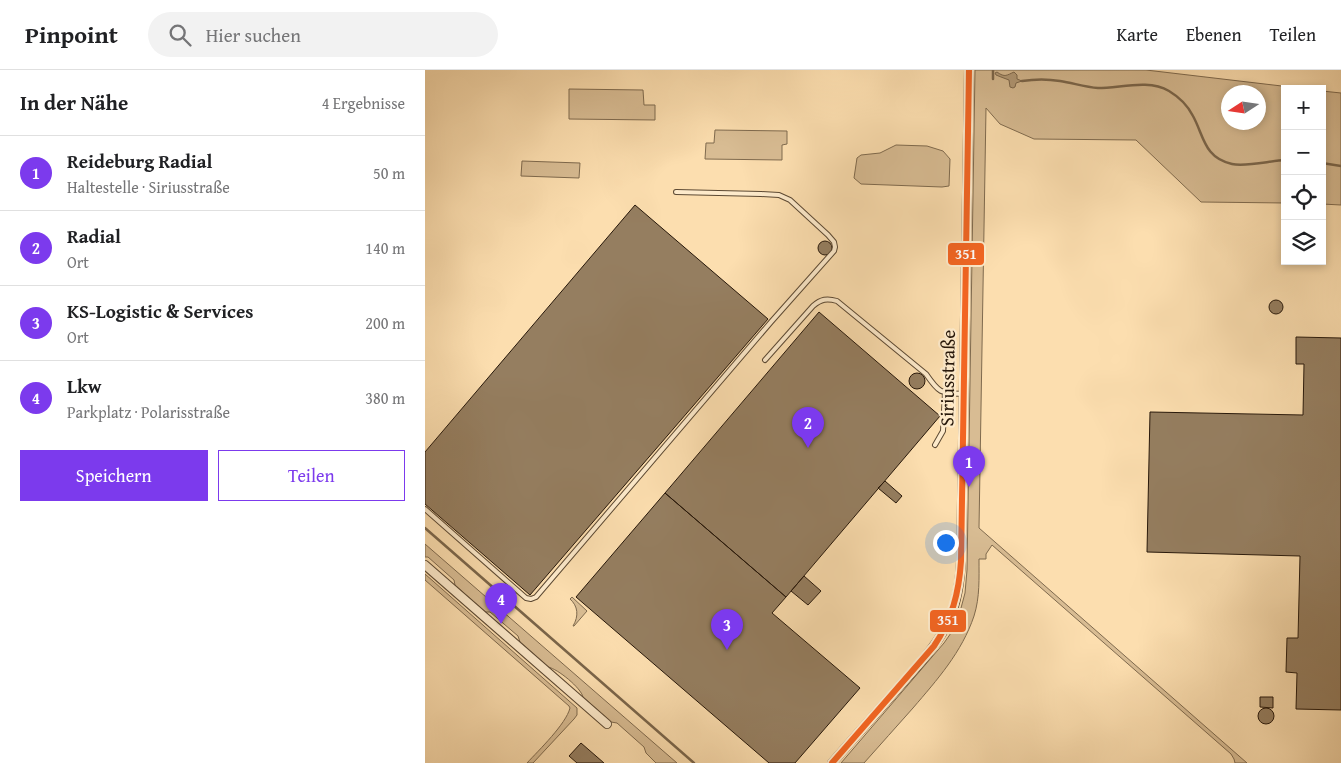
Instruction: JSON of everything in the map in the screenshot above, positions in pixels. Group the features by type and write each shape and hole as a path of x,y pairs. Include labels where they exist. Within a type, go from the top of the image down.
{"street":[{"name":"Siriusstraße","path":"832,763 929,652 945,630 958,593 960,580 969,70"},
{"path":"425,566 607,724"}],"lane":[{"path":"425,509 526,598 531,599 536,596 834,251 834,242 828,235 790,200 779,195 676,192"},
{"path":"765,360 818,301 831,299 837,301 926,374 935,387 945,394 963,394"},
{"path":"935,445 943,431 945,394"}],"shaded area":[{"path":"975,70 1146,70 1281,86 1281,203 1201,202 1136,140 1034,139 1000,124 986,108 979,528 1247,763 1235,763 1231,754 992,545 986,554 986,559 979,559 976,609 969,629 956,654 940,676 864,763 841,763 944,643 951,633 965,593 967,570"},
{"path":"1014,72 1017,75 1017,79 1022,81 1016,83 1013,88 1010,87 1009,80 996,75 995,73 1008,75"},
{"path":"569,89 643,90 644,105 655,105 655,120 569,119"},
{"path":"1326,91 1341,93 1341,205 1326,204"},
{"path":"715,130 787,131 787,144 782,145 782,160 705,159 706,143 714,143"},
{"path":"896,145 927,146 943,151 950,159 949,186 861,184 854,178 857,158 861,155 880,153"},
{"path":"522,161 580,163 579,178 521,176"},
{"path":"425,544 677,763 656,763 646,753 644,747 617,723 611,722 583,697 569,679 548,667 520,642 518,636 490,612 485,612 455,585 454,580 428,557 425,557"},
{"path":"425,574 577,708 577,715 574,719 533,763 527,763 558,729 570,708 569,706 425,580"},
{"path":"572,597 587,611 574,626 577,611 570,599"}],"building":[{"path":"635,205 768,319 530,595 425,504 425,452"},
{"path":"825,241 830,243 832,248 830,253 825,255 820,253 818,248 820,243"},
{"path":"1273,300 1279,300 1283,307 1279,314 1273,314 1269,310 1269,304"},
{"path":"819,312 940,416 786,597 665,493"},
{"path":"1296,337 1341,338 1341,710 1296,709 1297,673 1286,672 1287,638 1298,638 1300,556 1147,552 1150,412 1303,415 1304,364 1296,364"},
{"path":"917,373 925,381 917,389 909,381"},
{"path":"885,481 902,496 896,503 878,488"},
{"path":"665,493 786,597 772,613 860,688 795,763 769,763 576,597"},
{"path":"804,576 821,591 808,605 791,591"},
{"path":"1260,697 1273,697 1273,708 1260,707"},
{"path":"1266,708 1272,710 1274,716 1272,722 1266,724 1260,722 1258,716 1260,710"},
{"path":"581,743 604,763 577,763 569,756"}],"waterway":[{"path":"993,70 993,79"},
{"path":"1022,81 1051,80 1098,88 1134,85 1161,87 1173,93 1186,105 1206,145 1216,157 1232,164 1244,165 1281,160"},
{"path":"1326,164 1341,166"},
{"path":"425,528 694,763"}],"transit line":[{"name":"351","path":"832,763 934,646 946,626 956,595 961,561 969,70"}],"place":[{"name":"Radial","path":"808,448"},
{"name":"Reideburg Radial","path":"969,487"},
{"name":"Lkw","path":"501,624"},
{"name":"KS-Logistic & Services","path":"727,650"}]}
